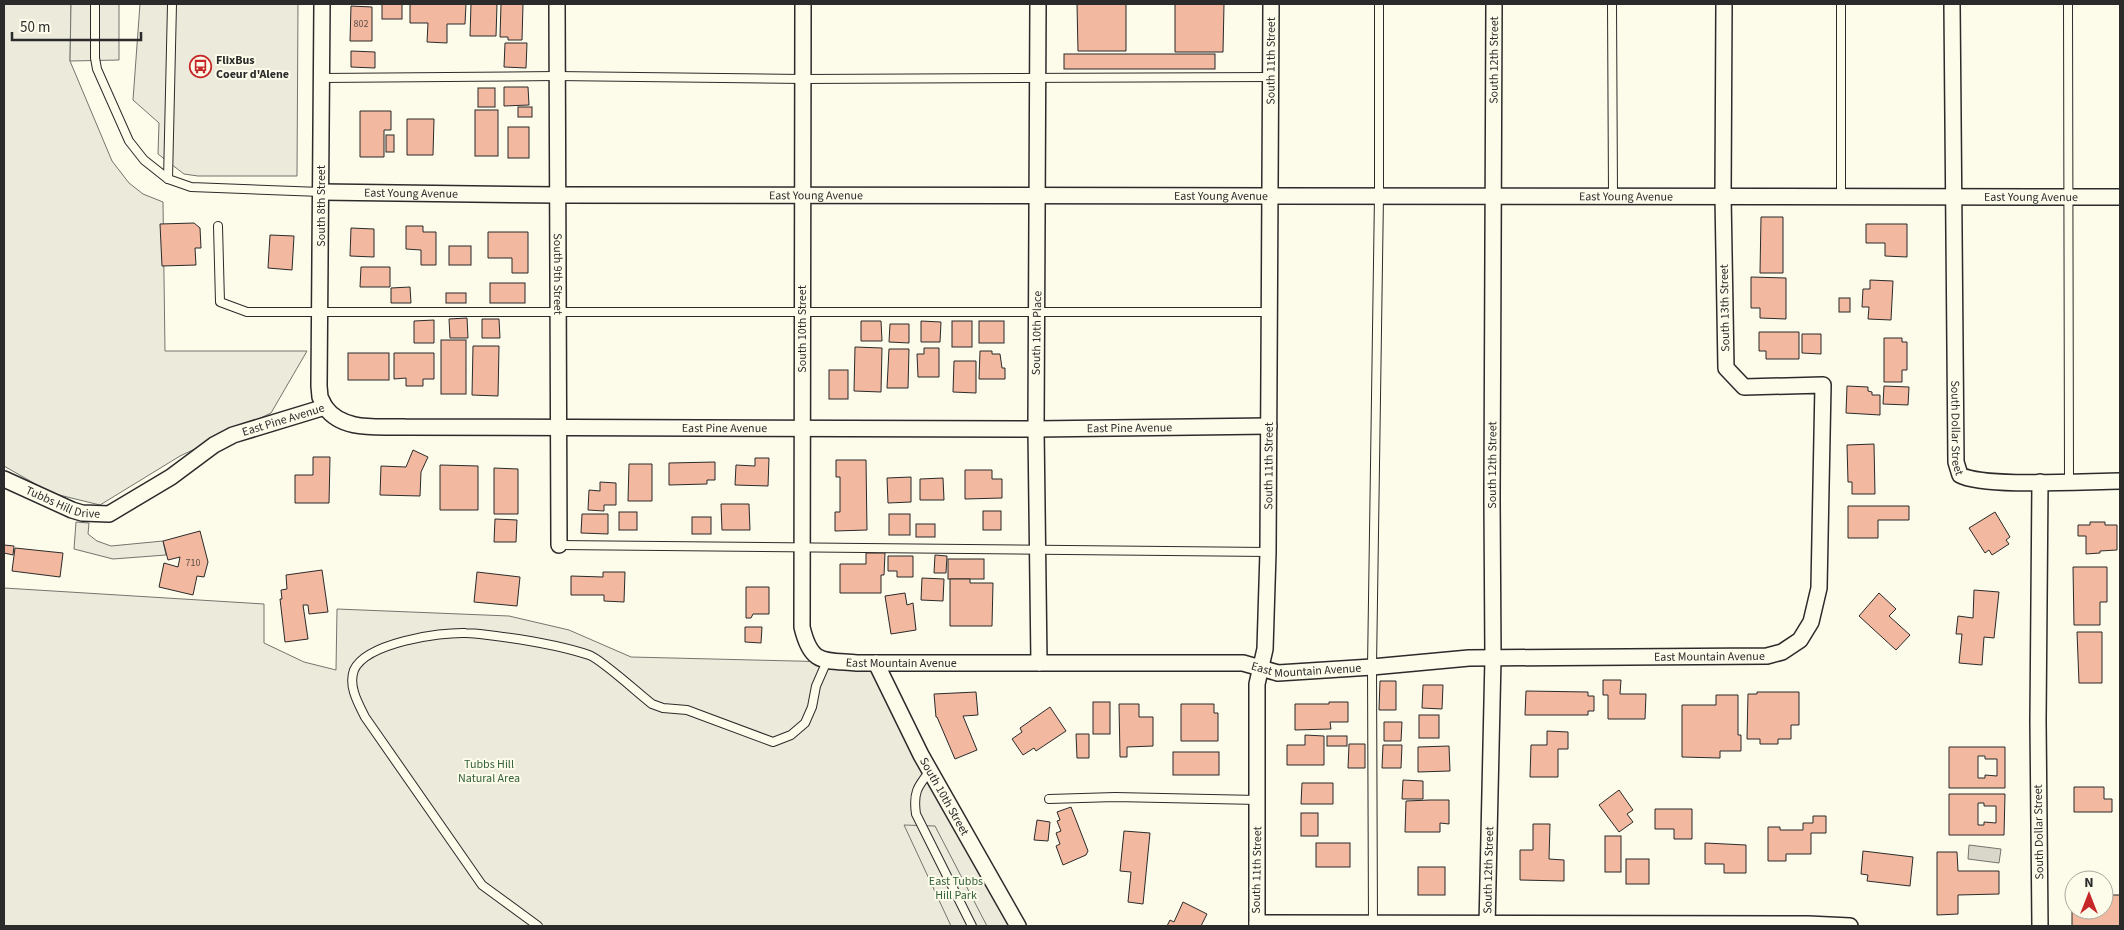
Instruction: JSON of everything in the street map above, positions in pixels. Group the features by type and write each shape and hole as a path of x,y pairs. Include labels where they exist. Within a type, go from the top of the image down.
{"street":[{"name":"South 8th Street","path":"322,4 319,386 320,397 325,408"},
{"name":"South 9th Street","path":"557,4 559,545"},
{"name":"South 10th Street","path":"803,4 801,547 802,627 805,643 811,652"},
{"name":"South 10th Place","path":"1038,4 1036,429 1039,663"},
{"name":"South 11th Street","path":"1257,925 1257,684 1265,649 1268,552 1271,4"},
{"name":"South 12th Street","path":"1487,925 1493,658 1494,4"},
{"name":"South 13th Street","path":"1724,4 1723,196 1726,368 1744,387 1823,385 1819,588 1811,622 1800,640"},
{"name":"South Dollar Street","path":"1952,4 1956,462 1960,475 1965,477 1994,482 2040,482 2038,721 2040,926"},
{"name":"East Young Avenue","path":"321,192 2120,197"},
{"name":"East Pine Avenue","path":"199,457 214,445 233,435 325,408 332,416 353,426 1036,429 1268,426"},
{"name":"Tubbs Hill Drive","path":"4,479 72,510 82,513 109,514 171,477 199,457"},
{"path":"2040,482 2120,481"},
{"name":"East Mountain Avenue","path":"811,652 814,656 827,661 876,663 1243,663 1278,673 1493,658 1767,656 1782,652 1800,640"},
{"name":"South 10th Street","path":"876,663 930,771 1018,926"},
{"path":"1257,925 1850,926"}],"lane":[{"path":"95,4 94,58 97,69 129,141 144,160 168,179 199,188 321,192"},
{"path":"168,179 172,4"},
{"path":"1372,924 1372,667 1379,195 1379,4"},
{"path":"1612,4 1613,196"},
{"path":"1840,4 1841,196"},
{"path":"2068,4 2069,481"},
{"path":"322,78 556,76 803,79 1271,77"},
{"path":"218,226 220,302 247,312 559,310 1269,312"},
{"path":"559,545 1268,552"},
{"path":"538,926 482,885 365,717 356,699 352,684 354,672 359,662 372,654 413,639 450,634 466,632 528,640 591,656 652,704 663,708 687,710 773,742 790,735 805,723 812,707 816,686 827,661"},
{"path":"930,771 918,786 914,801 916,814 972,926"},
{"path":"1049,799 1115,797 1258,800"}],"green space":[{"path":"4,4 71,4 70,61 112,161 129,183 143,194 163,202 165,351 307,351 271,413 180,456 100,505 51,493 4,466"},
{"name":"Tubbs Hill Natural Area","path":"4,588 264,604 264,643 304,662 336,670 337,609 509,616 569,630 631,657 876,663 1018,926 4,926"}],"shaded area":[{"path":"71,4 119,4 119,60 70,61"},
{"path":"140,4 298,4 297,176 198,176 184,174 158,154 159,123 133,100"},
{"path":"76,522 89,523 88,534 97,541 111,546 163,541 166,555 113,559 74,549"},
{"path":"904,825 935,826 987,926 951,926"},
{"path":"1969,845 2001,849 1999,863 1968,859"}],"building":[{"path":"382,4 402,4 402,19 382,19"},
{"path":"410,4 466,4 465,24 447,24 447,43 427,42 428,23 410,23"},
{"path":"471,4 497,4 496,36 470,36"},
{"path":"501,4 523,4 522,40 508,40 508,37 500,37"},
{"path":"1077,4 1126,4 1126,51 1078,51"},
{"path":"1175,4 1224,4 1223,52 1175,52"},
{"path":"351,6 372,7 372,41 350,41"},
{"path":"505,43 527,43 526,68 504,67"},
{"path":"351,51 375,52 375,68 351,67"},
{"path":"1064,54 1215,54 1215,69 1064,69"},
{"path":"504,87 528,87 529,105 504,106"},
{"path":"478,88 495,88 495,107 478,107"},
{"path":"518,107 532,107 532,117 518,117"},
{"path":"475,110 498,110 498,156 475,156"},
{"path":"360,111 391,111 391,130 384,130 384,157 360,157"},
{"path":"407,119 434,119 433,155 407,155"},
{"path":"508,127 529,127 529,158 508,158"},
{"path":"386,135 394,135 394,152 386,152"},
{"path":"1761,217 1783,217 1783,273 1760,273"},
{"path":"194,223 200,228 201,248 195,248 196,265 162,266 160,224"},
{"path":"1866,224 1907,224 1907,257 1885,256 1885,243 1866,243"},
{"path":"406,226 423,226 423,232 436,232 436,265 421,265 421,250 406,249"},
{"path":"351,228 374,229 374,257 350,256"},
{"path":"488,232 528,232 528,273 512,273 512,258 488,258"},
{"path":"270,235 294,236 292,270 268,268"},
{"path":"449,246 471,246 471,265 449,265"},
{"path":"361,267 390,267 390,287 360,287"},
{"path":"1751,277 1786,278 1786,319 1760,318 1760,308 1751,308"},
{"path":"1870,280 1893,281 1891,320 1868,319 1869,307 1862,307 1863,289 1870,289"},
{"path":"490,283 525,283 525,303 490,303"},
{"path":"410,287 411,303 391,303 391,288"},
{"path":"446,293 466,293 466,303 446,303"},
{"path":"1839,298 1850,298 1850,312 1839,312"},
{"path":"467,318 468,338 450,338 449,319"},
{"path":"482,319 499,319 500,338 482,338"},
{"path":"434,320 434,343 414,343 414,321"},
{"path":"861,321 881,321 882,341 861,341"},
{"path":"921,321 941,322 940,342 921,342"},
{"path":"952,321 972,321 972,347 952,347"},
{"path":"979,321 1004,321 1004,343 979,343"},
{"path":"890,324 909,324 909,343 889,342"},
{"path":"1759,332 1799,332 1799,359 1766,359 1766,351 1759,351"},
{"path":"1802,334 1821,334 1821,354 1802,353"},
{"path":"1884,338 1902,338 1902,342 1907,342 1907,370 1902,370 1902,382 1884,382"},
{"path":"441,340 466,340 466,394 441,394"},
{"path":"473,346 499,346 498,396 472,395"},
{"path":"855,347 882,348 881,392 854,391"},
{"path":"924,348 939,348 939,377 918,377 917,354 924,354"},
{"path":"889,349 909,349 908,388 887,388"},
{"path":"980,351 992,351 992,354 1000,354 1002,368 1005,368 1005,379 979,379"},
{"path":"348,353 389,353 389,380 348,380"},
{"path":"394,353 434,353 434,379 423,379 423,386 406,386 406,378 394,379"},
{"path":"954,361 976,361 976,393 953,392"},
{"path":"829,370 848,370 848,399 829,399"},
{"path":"1847,386 1868,387 1868,391 1872,392 1872,395 1880,395 1880,415 1846,413"},
{"path":"1884,386 1909,387 1908,405 1883,404"},
{"path":"1874,444 1875,494 1852,494 1852,482 1848,482 1847,445"},
{"path":"413,450 428,457 421,472 420,496 380,495 381,466 406,467"},
{"path":"313,457 330,457 329,503 295,503 295,475 313,475"},
{"path":"755,458 769,458 768,486 735,485 736,465 755,466"},
{"path":"836,460 866,460 867,530 835,531 835,512 840,512 840,477 836,477"},
{"path":"715,462 715,480 707,480 707,484 669,485 669,463"},
{"path":"629,464 652,464 652,501 628,501"},
{"path":"440,465 478,466 478,510 440,510"},
{"path":"494,468 518,469 518,514 494,514"},
{"path":"965,470 992,470 992,479 1002,479 1002,498 965,499"},
{"path":"911,477 911,502 888,503 887,478"},
{"path":"943,478 944,500 920,500 920,479"},
{"path":"600,482 616,483 616,505 604,505 604,511 588,510 589,490 600,491"},
{"path":"721,504 749,504 750,530 722,530"},
{"path":"1848,506 1909,506 1909,520 1878,520 1878,538 1848,538"},
{"path":"983,511 1001,511 1001,530 983,530"},
{"path":"619,512 637,512 637,530 619,530"},
{"path":"1995,512 2010,537 2006,540 2009,544 1992,555 1989,550 1985,553 1969,528"},
{"path":"582,514 608,514 608,534 581,533"},
{"path":"889,514 910,514 910,535 889,535"},
{"path":"692,517 711,517 711,534 692,534"},
{"path":"495,519 517,520 516,542 494,542"},
{"path":"2090,522 2105,522 2105,525 2117,525 2117,550 2086,554 2086,536 2078,536 2078,525 2090,525"},
{"path":"916,524 935,524 935,537 916,537"},
{"path":"200,531 208,562 204,577 197,576 193,595 159,587 164,563 178,567 180,557 168,560 163,541"},
{"path":"4,545 14,546 13,555 4,553"},
{"path":"15,548 63,553 60,577 12,571"},
{"path":"866,553 885,553 884,575 881,575 881,593 840,593 840,564 866,564"},
{"path":"935,555 947,556 946,573 934,573"},
{"path":"888,556 913,556 913,577 897,577 897,571 888,571"},
{"path":"948,559 984,559 984,579 948,579"},
{"path":"2073,567 2107,567 2107,602 2100,602 2100,625 2074,625"},
{"path":"322,570 328,612 309,614 308,605 303,605 308,639 285,642 280,599 282,599 281,590 287,589 286,575"},
{"path":"477,572 520,577 517,606 474,602"},
{"path":"603,572 625,572 624,602 604,601 604,595 571,595 571,576 603,577"},
{"path":"922,578 944,579 943,601 921,600"},
{"path":"950,579 970,579 970,583 993,583 992,626 950,626"},
{"path":"746,587 769,587 769,614 753,614 751,618 746,618"},
{"path":"1974,590 1999,592 1994,638 1984,637 1982,665 1959,663 1962,634 1956,634 1958,616 1973,618"},
{"path":"905,593 907,605 913,603 916,630 891,634 885,596"},
{"path":"1879,593 1896,609 1889,616 1910,635 1896,650 1859,616"},
{"path":"745,627 762,627 761,643 745,642"},
{"path":"2077,632 2102,632 2102,683 2079,683"},
{"path":"1603,680 1621,680 1620,694 1646,694 1645,719 1608,719 1608,695 1603,695"},
{"path":"1380,681 1396,681 1396,710 1379,710"},
{"path":"1423,685 1443,685 1442,709 1422,708"},
{"path":"1526,691 1588,692 1588,696 1594,696 1594,711 1588,711 1588,715 1525,715"},
{"path":"976,692 978,715 963,716 977,750 955,759 936,717 934,694"},
{"path":"1757,692 1799,692 1799,725 1791,725 1791,739 1778,739 1778,744 1760,744 1760,739 1747,739 1748,694 1757,694"},
{"path":"1716,695 1738,695 1738,735 1741,735 1741,751 1720,751 1720,758 1682,757 1682,705 1716,705"},
{"path":"1093,702 1110,702 1110,734 1093,734"},
{"path":"1329,702 1348,702 1348,722 1330,722 1331,729 1295,730 1295,704 1329,704"},
{"path":"1119,704 1139,704 1139,717 1153,717 1153,746 1127,747 1127,757 1120,757"},
{"path":"1181,704 1214,704 1214,713 1218,713 1218,741 1181,741"},
{"path":"1050,707 1066,731 1036,751 1034,748 1023,755 1012,739 1022,732 1020,728"},
{"path":"1419,715 1439,715 1439,738 1419,738"},
{"path":"1384,722 1402,722 1401,741 1384,741"},
{"path":"1547,731 1568,732 1568,749 1558,749 1558,777 1530,777 1531,745 1547,745"},
{"path":"1076,734 1089,734 1089,758 1077,758"},
{"path":"1305,735 1324,736 1324,765 1287,765 1287,745 1305,745"},
{"path":"1327,736 1347,736 1347,746 1327,746"},
{"path":"1349,744 1365,744 1365,768 1348,768"},
{"path":"1383,745 1402,745 1401,768 1382,768"},
{"path":"1449,746 1450,771 1418,772 1418,747"},
{"path":"1949,747 2005,747 2005,788 1949,788","holes":["1978,756 1985,756 1985,759 1997,759 1997,776 1985,775 1985,778 1978,778"]},
{"path":"1173,752 1219,752 1219,775 1173,775"},
{"path":"1403,780 1423,781 1423,799 1402,799"},
{"path":"1302,783 1333,783 1333,804 1301,804"},
{"path":"2074,787 2104,787 2104,799 2112,799 2112,812 2074,812"},
{"path":"1619,790 1633,810 1627,814 1633,822 1619,832 1599,805"},
{"path":"1949,794 2005,794 2004,835 1949,835","holes":["1978,803 1984,803 1984,806 1996,806 1996,823 1984,822 1984,825 1978,825"]},
{"path":"1449,800 1449,824 1440,823 1440,832 1405,832 1406,801"},
{"path":"1071,807 1088,851 1086,855 1063,865 1056,846 1060,844 1056,833 1061,831 1057,821 1060,820 1057,812"},
{"path":"1655,809 1692,809 1692,839 1674,839 1674,829 1655,829"},
{"path":"1301,813 1318,813 1318,836 1301,836"},
{"path":"1813,816 1826,816 1826,833 1811,833 1811,854 1786,854 1786,861 1768,861 1768,827 1780,827 1780,830 1803,830 1803,823 1813,823"},
{"path":"1037,820 1050,822 1048,841 1034,840"},
{"path":"1533,824 1550,824 1549,859 1564,860 1564,881 1520,880 1520,850 1533,850"},
{"path":"1124,831 1150,833 1143,904 1128,902 1131,872 1120,871"},
{"path":"1605,836 1621,836 1621,872 1605,872"},
{"path":"1316,843 1350,843 1350,867 1316,867"},
{"path":"1705,843 1746,845 1746,873 1724,873 1724,864 1705,864"},
{"path":"1863,851 1913,857 1910,886 1867,881 1868,875 1861,874"},
{"path":"1937,852 1957,852 1958,871 1999,871 1999,894 1958,895 1958,914 1937,915"},
{"path":"1626,859 1649,859 1649,884 1626,884"},
{"path":"1418,867 1445,867 1445,895 1418,895"},
{"path":"2114,895 2120,895 2120,926 2072,926 2072,920 2114,920"},
{"path":"1183,902 1207,914 1201,926 1167,926 1170,920 1174,922"}],"place":[{"name":"FlixBus Coeur d'Alene","path":"200,67"}],"park label":[{"name":"East Tubbs Hill Park","path":"956,888"}]}
